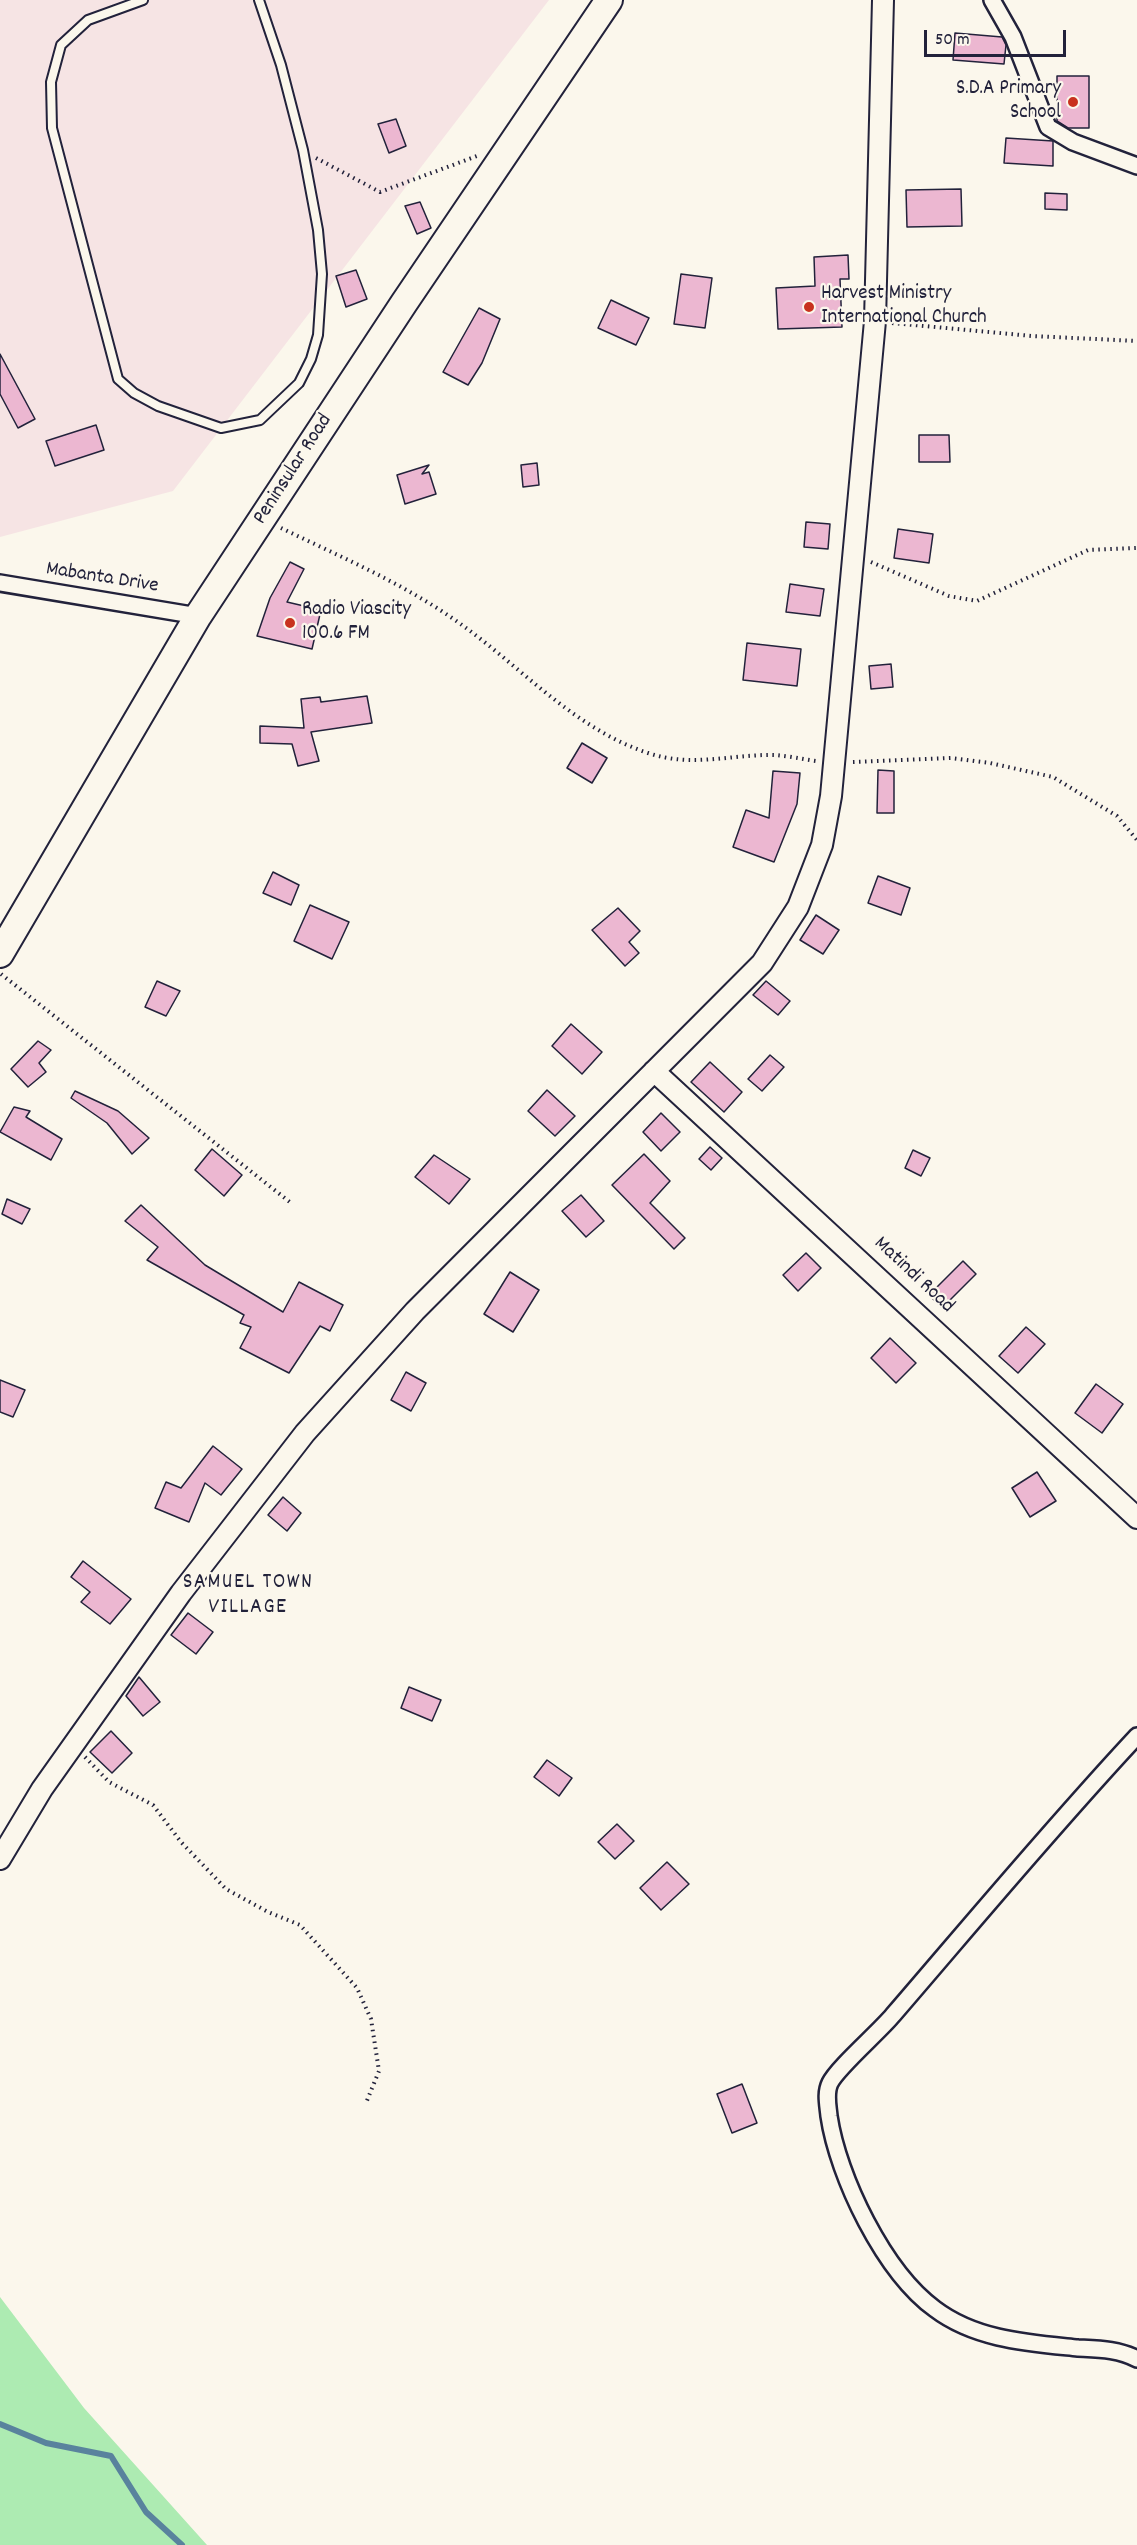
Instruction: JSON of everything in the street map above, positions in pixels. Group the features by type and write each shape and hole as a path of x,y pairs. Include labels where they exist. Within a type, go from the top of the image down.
{"main road":[{"name":"Peninsular Road","path":"0,954 198,616 609,0"}],"street":[{"path":"0,1859 42,1789 181,1593 305,1433 415,1311 762,963 798,907 822,845 833,763 854,554 875,321 883,0"},
{"path":"992,0 1013,37 1048,127 1073,142 1137,166"},
{"name":"Mabanta Drive","path":"0,583 198,616"},
{"name":"Matindi Road","path":"654,1071 1137,1518"},
{"path":"1137,1736 1080,1797 881,2029 833,2078 828,2090 827,2102 840,2165 854,2196 888,2257 910,2287 935,2310 972,2330 1018,2342 1119,2351 1137,2359"}],"lane":[{"path":"143,0 88,20 61,45 51,82 52,128 118,379 134,393 158,406 221,428 260,420 299,383 311,359 318,335 322,274 318,230 303,150 281,65 259,0"}],"path":[{"path":"303,150 380,192 481,155"},
{"path":"875,321 1032,336 1137,341"},
{"path":"262,518 399,588 461,624 538,687 594,727 649,753 693,761 774,755 833,763 951,758 990,763 1053,777 1117,816 1137,840"},
{"path":"854,554 949,596 977,602 1088,550 1137,548"},
{"path":"0,974 291,1203"},
{"path":"74,1745 109,1782 153,1805 181,1842 226,1889 300,1926 357,1988 371,2019 379,2071 366,2103"}],"shaded area":[{"path":"0,0 549,0 173,491 0,537"}],"green space":[{"path":"0,2297 84,2408 207,2545 0,2545"}],"building":[{"path":"955,33 1002,37 1006,45 1004,64 953,60"},
{"name":"S.D.A Primary School","path":"1057,76 1089,76 1089,128 1068,128 1057,121"},
{"path":"396,119 406,146 389,153 378,124"},
{"path":"1006,138 1053,141 1053,166 1004,163"},
{"path":"961,189 962,226 907,227 906,190"},
{"path":"1045,193 1067,194 1067,210 1045,209"},
{"path":"420,202 431,228 417,234 405,206"},
{"name":"Harvest Ministry International Church","path":"848,255 849,279 840,279 842,327 778,329 776,288 815,286 814,257"},
{"path":"356,270 367,299 346,307 336,276"},
{"path":"681,274 712,278 705,328 674,324"},
{"path":"611,300 649,318 636,345 598,328"},
{"path":"479,308 500,319 482,363 468,385 443,372"},
{"path":"0,354 35,419 18,428 0,394"},
{"path":"96,425 104,450 55,466 46,441"},
{"path":"919,435 949,435 950,462 919,462"},
{"path":"537,463 539,485 523,487 521,465"},
{"path":"429,465 422,474 429,472 436,494 405,504 397,475"},
{"path":"806,522 830,524 828,549 804,547"},
{"path":"898,529 933,534 929,563 894,558"},
{"name":"Radio Viascity 100.6 FM","path":"290,562 304,569 287,602 321,610 312,649 257,636 270,598"},
{"path":"790,584 824,589 820,616 786,612"},
{"path":"747,643 801,649 797,686 743,680"},
{"path":"891,664 893,687 871,689 869,666"},
{"path":"367,696 372,723 311,732 319,761 298,766 292,744 260,743 260,726 304,728 301,699 320,697 321,702"},
{"path":"582,743 607,758 592,783 567,768"},
{"path":"878,770 894,771 894,813 877,813"},
{"path":"773,771 800,773 797,804 774,862 733,847 746,810 769,818"},
{"path":"273,872 299,885 291,905 263,893"},
{"path":"878,876 910,888 901,915 868,903"},
{"path":"310,905 349,922 332,959 294,941"},
{"path":"618,908 640,931 629,942 639,953 625,966 592,930"},
{"path":"816,915 839,930 823,954 800,940"},
{"path":"157,981 180,991 166,1016 145,1007"},
{"path":"766,981 790,1001 778,1015 753,995"},
{"path":"571,1024 602,1052 582,1074 552,1046"},
{"path":"38,1041 51,1050 39,1063 46,1072 28,1087 11,1069"},
{"path":"770,1055 784,1067 762,1091 748,1079"},
{"path":"710,1062 742,1092 724,1112 691,1082"},
{"path":"547,1090 575,1116 555,1136 528,1111"},
{"path":"75,1091 118,1111 149,1138 132,1154 107,1123 71,1098"},
{"path":"14,1107 30,1111 26,1117 62,1139 51,1160 0,1132"},
{"path":"661,1113 680,1132 661,1151 643,1132"},
{"path":"710,1147 722,1158 711,1170 699,1159"},
{"path":"212,1149 242,1175 224,1196 195,1170"},
{"path":"913,1150 930,1158 921,1176 905,1168"},
{"path":"644,1154 670,1181 650,1203 685,1238 674,1249 612,1185"},
{"path":"434,1155 470,1179 449,1204 415,1177"},
{"path":"581,1195 604,1221 586,1237 562,1211"},
{"path":"7,1199 30,1209 22,1224 2,1214"},
{"path":"141,1205 205,1265 283,1312 299,1282 343,1305 330,1331 320,1326 289,1373 240,1348 251,1327 240,1323 244,1315 147,1260 158,1247 125,1221"},
{"path":"806,1253 821,1268 798,1291 783,1275"},
{"path":"963,1261 976,1274 942,1308 929,1295"},
{"path":"510,1272 539,1290 513,1332 484,1314"},
{"path":"1026,1327 1045,1344 1018,1373 999,1356"},
{"path":"890,1338 916,1363 896,1383 871,1358"},
{"path":"406,1372 426,1383 411,1411 391,1400"},
{"path":"0,1380 25,1390 13,1417 0,1412"},
{"path":"1096,1384 1123,1404 1102,1433 1075,1413"},
{"path":"213,1446 242,1469 221,1495 205,1483 189,1522 155,1508 166,1482 181,1488"},
{"path":"1037,1472 1056,1501 1030,1517 1012,1488"},
{"path":"283,1497 301,1513 287,1531 268,1515"},
{"path":"83,1561 131,1599 110,1624 81,1602 90,1592 71,1577"},
{"path":"188,1613 213,1632 196,1654 171,1635"},
{"path":"139,1677 160,1702 143,1716 126,1696"},
{"path":"409,1687 441,1700 432,1721 401,1708"},
{"path":"111,1731 132,1753 112,1773 90,1752"},
{"path":"547,1760 572,1778 559,1796 534,1777"},
{"path":"617,1824 634,1841 615,1859 598,1842"},
{"path":"667,1862 689,1884 661,1910 640,1888"},
{"path":"742,2084 757,2123 732,2133 717,2094"}],"waterway":[{"path":"0,2424 46,2443 111,2456 146,2512 182,2545"}],"place":[{"name":"S.D.A Primary School","path":"1073,102"},
{"name":"Harvest Ministry International Church","path":"809,307"},
{"name":"Radio Viascity 100.6 FM","path":"290,623"}],"district":[{"name":"SAMUEL TOWN VILLAGE","path":"248,1596"}]}
